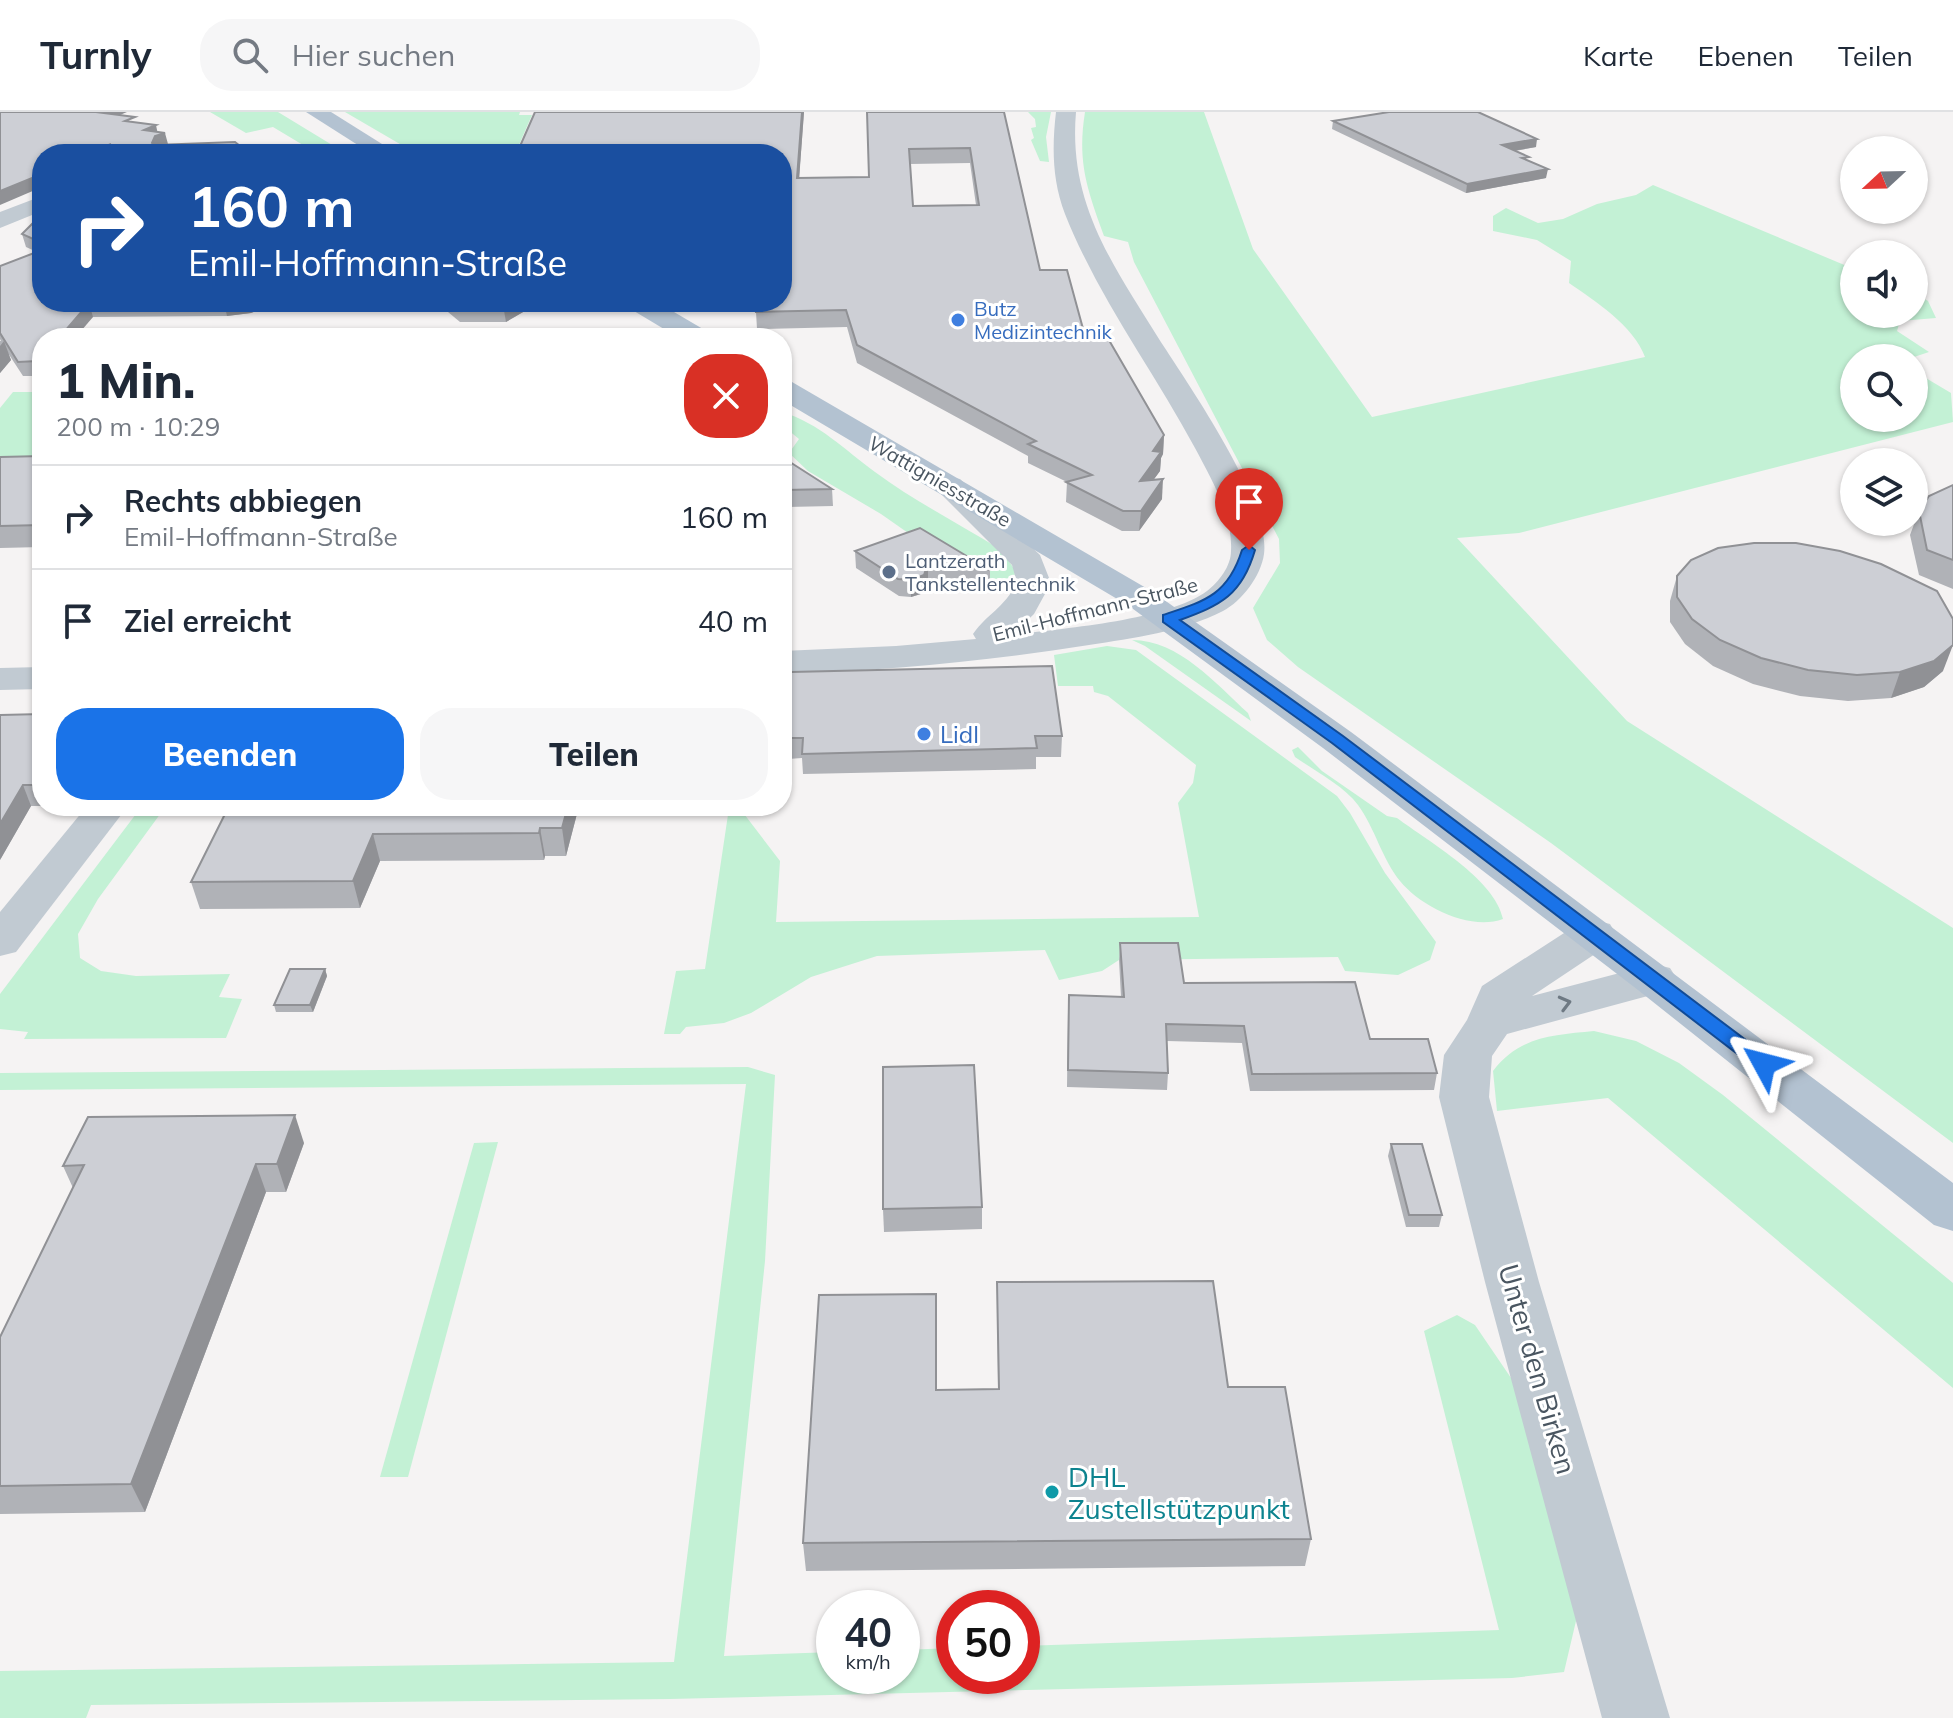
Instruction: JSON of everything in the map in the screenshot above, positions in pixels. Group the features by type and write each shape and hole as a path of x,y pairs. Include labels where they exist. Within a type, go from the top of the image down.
{"main road":[{"path":"316,112 370,144"},
{"path":"655,312 681,328"},
{"name":"Wattigniesstraße","path":"792,394 1155,609 1337,740 1654,979 1953,1211"}],"street":[{"name":"Emil-Hoffmann-Straße","path":"946,651 991,634 1213,603 1229,589 1243,567 1249,550 1244,520 1177,390 1142,337 1076,213 1062,169 1066,112"},
{"path":"0,221 32,207"},
{"path":"949,486 1028,562 1034,583 1022,607 991,634"},
{"name":"Emil-Hoffmann-Straße","path":"792,662 854,661 1008,648 1155,609"},
{"path":"0,679 32,678"},
{"path":"0,942 100,816"},
{"name":"Unter den Birken","path":"1594,934 1498,997 1490,1023 1468,1055 1464,1097 1512,1282 1636,1718"},
{"path":"1490,1023 1654,979"}],"green space":[{"path":"210,112 278,112 331,144 301,144 273,127 246,133"},
{"path":"345,112 520,112 519,115 532,115 519,144 400,144"},
{"path":"1028,112 1051,112 1046,137 1049,162 1040,161 1031,140 1034,138 1031,128 1036,127 1035,119"},
{"path":"1085,112 1204,112 1253,249 1372,417 1645,357 1623,324 1569,283 1571,261 1537,240 1493,231 1493,216 1506,208 1538,223 1563,219 1597,204 1636,195 1653,185 1840,263 1840,328 1898,328 1897,331 1917,344 1840,344 1840,432 1914,432 1851,448 1840,448 1840,451 1519,533 1457,538 1627,721 1953,928 1953,1143 1551,843 1298,667 1267,640 1253,608 1280,563 1279,539 1134,262 1128,242 1104,236 1085,175"},
{"path":"1928,301 1936,318 1928,319"},
{"path":"1928,379 1951,393 1953,422 1928,428"},
{"path":"13,392 32,392 32,461 0,462 0,408"},
{"path":"792,416 820,430 921,503 1001,550 1015,570 1014,583 1000,590 990,586 982,566 931,549 881,514 808,471 792,456 792,449 799,439 792,433"},
{"path":"1132,640 1149,642 1181,655 1223,689 1248,713 1251,721 1145,646"},
{"path":"1107,646 1136,650 1337,796 1385,873 1436,942 1430,960 1398,975 1345,971 1338,957 1119,960 1102,971 1059,980 1045,950 877,956 811,977 751,1013 724,1023 686,1027 680,1034 664,1034 676,971 705,969 728,816 746,816 780,861 776,922 1199,917 1178,803 1193,783 1196,765 1108,696 1094,692 1093,686 1058,686 1054,655"},
{"path":"1298,747 1322,771 1459,862 1488,890 1503,919 1476,922 1461,919 1433,908 1409,891 1394,872 1358,805 1337,785 1295,757 1292,750"},
{"path":"134,816 159,816 98,899 78,934 80,958 101,971 136,976 230,974 219,997 242,999 226,1038 24,1039 28,1032 0,1029 0,994"},
{"path":"1594,1031 1636,1041 1679,1063 1723,1095 1953,1283 1953,1388 1608,1098 1497,1111 1493,1071 1503,1059 1538,1039"},
{"path":"748,1067 775,1075 765,1261 724,1656 816,1653 816,1694 870,1694 91,1705 86,1718 0,1718 0,1671 674,1662 746,1084 0,1090 0,1073"},
{"path":"498,1142 408,1477 380,1477 474,1143"},
{"path":"1457,1315 1475,1325 1524,1397 1580,1604 1564,1672 1512,1678 1040,1690 1040,1645 1499,1630 1424,1331"},
{"path":"920,1649 936,1649 936,1692 920,1693"}],"building":[{"path":"0,112 96,112 135,117 125,121 156,125 144,130 165,133 155,136 154,144 32,144 32,178 0,191"},
{"path":"535,112 802,112 797,178 869,177 867,112 1004,112 1040,270 1067,270 1085,336 1106,335 1164,435 1153,451 1161,452 1140,481 1163,479 1141,511 1123,511 1066,482 1092,475 1028,444 1036,441 857,345 846,310 792,311 792,144 521,144","holes":["970,148 979,205 913,206 909,149"]},
{"path":"1389,112 1478,112 1537,139 1502,145 1548,169 1467,184 1333,121"},
{"path":"235,142 238,144 182,144"},
{"path":"32,224 32,238 22,234"},
{"path":"32,254 32,312 81,312 68,328 32,328 32,361 18,362 0,333 0,266"},
{"path":"32,456 32,525 0,526 0,457"},
{"path":"792,463 832,489 792,490"},
{"path":"1953,485 1953,560 1927,550 1924,536 1928,536 1929,496"},
{"path":"920,528 990,570 928,563 924,575 911,580 898,579 855,551"},
{"path":"1754,543 1796,543 1840,551 1881,564 1937,591 1953,619 1953,645 1934,661 1900,672 1857,675 1808,670 1761,658 1720,640 1692,619 1677,597 1677,576 1691,560 1718,548"},
{"name":"Lidl","path":"1052,666 1062,736 1035,736 1037,748 802,754 803,738 792,738 792,672"},
{"path":"32,714 32,785 23,785 0,824 0,715"},
{"path":"224,816 565,816 562,828 540,828 539,833 373,834 353,881 191,882"},
{"path":"1120,943 1178,943 1184,983 1355,982 1370,1039 1428,1039 1437,1073 1252,1074 1244,1026 1166,1024 1168,1073 1068,1070 1069,995 1124,997"},
{"path":"290,969 325,969 310,1005 274,1005"},
{"path":"974,1065 982,1207 883,1209 883,1067"},
{"path":"295,1115 277,1164 256,1164 131,1484 0,1486 0,1337 84,1165 63,1166 88,1117"},
{"path":"1391,1144 1422,1144 1442,1215 1409,1215"},
{"name":"DHL Zustellstützpunkt","path":"1213,1281 1228,1387 1285,1387 1311,1539 803,1543 819,1295 936,1294 936,1390 999,1389 997,1282"}],"place":[{"name":"Butz Medizintechnik","path":"958,320"},
{"name":"Lantzerath Tankstellentechnik","path":"889,572"},
{"name":"Lidl","path":"924,734"},
{"name":"DHL Zustellstützpunkt","path":"1052,1492"}],"route":[{"path":"1249,550 1243,567 1229,589 1213,603 1169,619 1337,740 1764,1064"}]}
